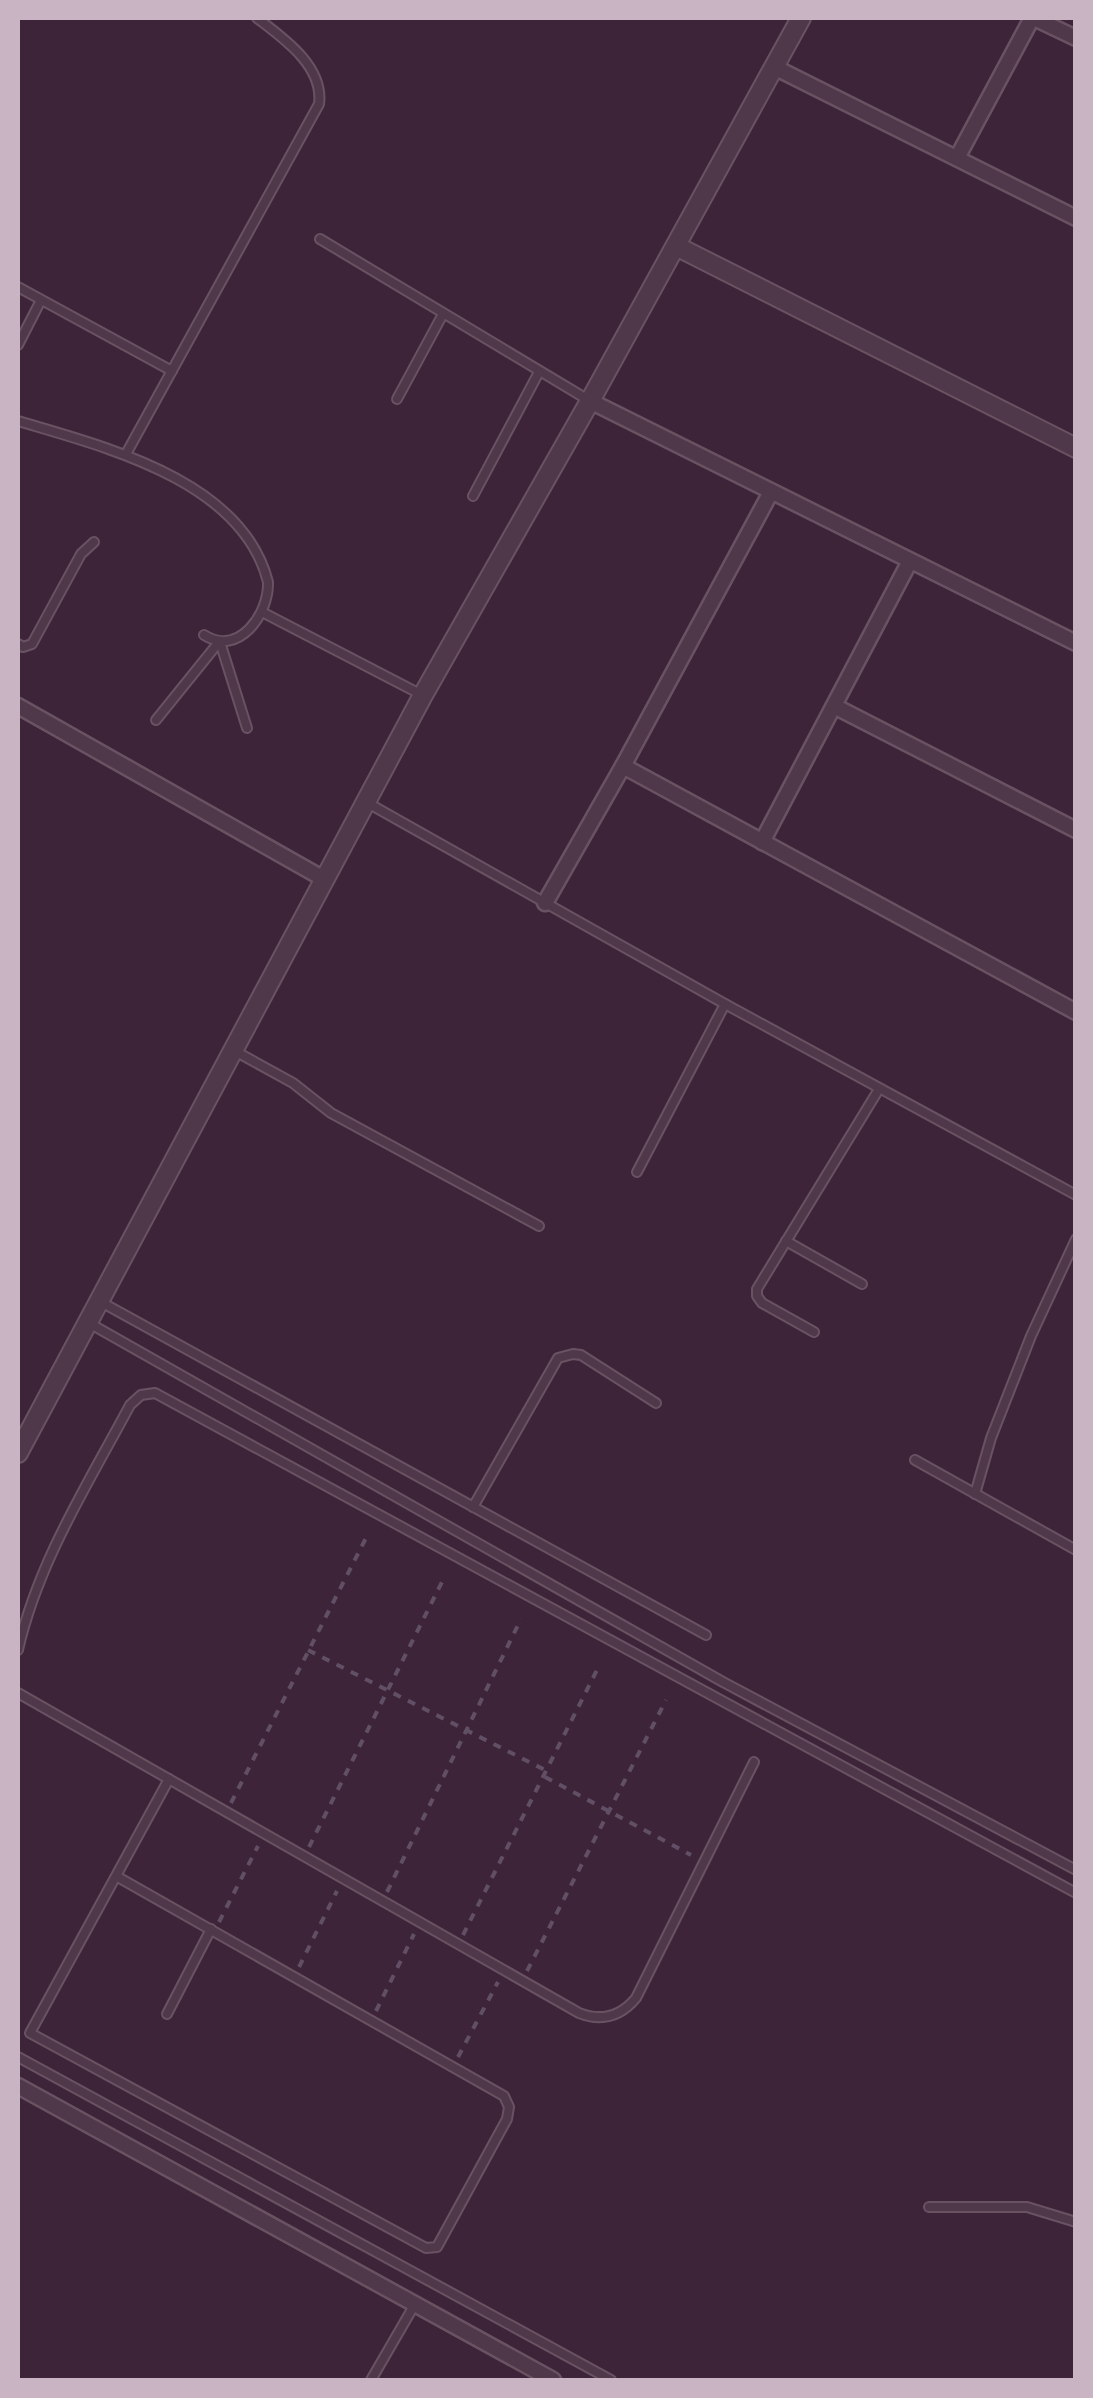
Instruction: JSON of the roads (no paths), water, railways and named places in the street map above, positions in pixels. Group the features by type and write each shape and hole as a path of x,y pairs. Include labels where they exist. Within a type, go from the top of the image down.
{"street":[{"path":"18,1452 423,695 801,18"},
{"path":"956,158 1033,18 1076,38"},
{"path":"774,67 1076,218"},
{"path":"676,246 1076,448"},
{"path":"590,401 1076,643"},
{"path":"545,903 624,766 771,492"},
{"path":"762,842 910,561"},
{"path":"18,706 324,880"},
{"path":"834,706 1076,830"},
{"path":"624,766 1076,1012"},
{"path":"18,2086 553,2380"}],"lane":[{"path":"126,454 319,104 315,75 294,49 256,18"},
{"path":"320,239 590,401"},
{"path":"18,287 172,371"},
{"path":"18,345 41,300"},
{"path":"397,399 443,314"},
{"path":"473,496 539,372"},
{"path":"18,421 126,454 178,479 242,528 268,582 262,612 254,624 236,638 220,642 156,720"},
{"path":"18,644 32,644 81,554 94,542"},
{"path":"262,612 423,695"},
{"path":"204,635 220,642 247,728"},
{"path":"365,802 725,1004 1076,1194"},
{"path":"637,1172 725,1004"},
{"path":"233,1050 293,1083 331,1114 539,1226"},
{"path":"814,1332 762,1303 757,1296 759,1285 879,1088"},
{"path":"975,1494 991,1438 1075,1240"},
{"path":"786,1242 862,1284"},
{"path":"100,1302 706,1635"},
{"path":"89,1323 723,1682 1076,1870"},
{"path":"473,1507 558,1358 581,1355 656,1403"},
{"path":"18,1650 48,1560 135,1399 155,1393 1076,1894"},
{"path":"915,1460 1076,1550"},
{"path":"18,1693 588,2016 608,2017 624,2010 636,1998 754,1762"},
{"path":"116,1876 500,2092 507,2101 508,2113 439,2243 430,2249 30,2033 169,1779"},
{"path":"166,2014 212,1930"},
{"path":"18,2057 611,2380"},
{"path":"929,2207 1026,2207 1076,2222"},
{"path":"371,2380 414,2304"}]}
